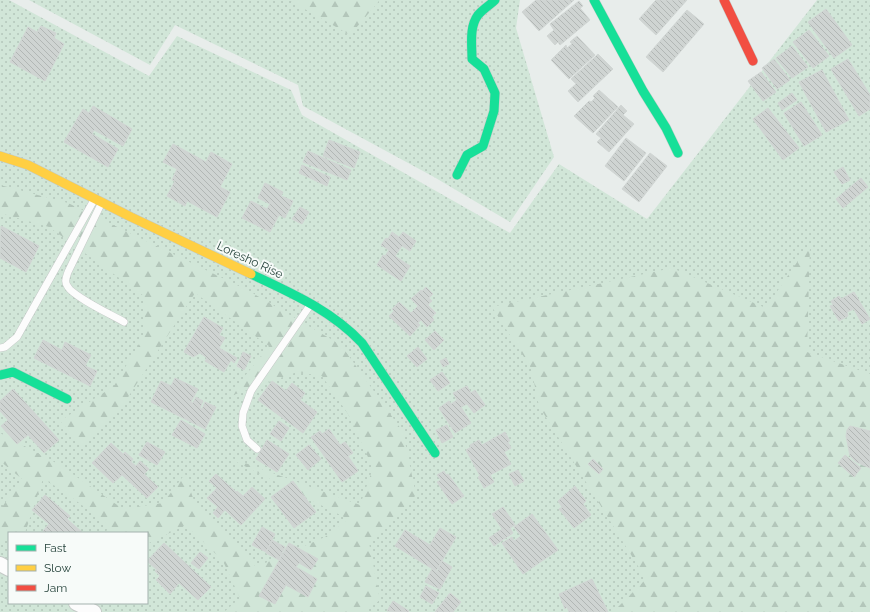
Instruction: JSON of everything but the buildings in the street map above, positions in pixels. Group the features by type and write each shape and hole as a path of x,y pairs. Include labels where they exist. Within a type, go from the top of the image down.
{"street":[{"path":"457,175 467,155 483,146 494,110 495,93 484,69 472,60 472,38 475,19 495,0"},
{"path":"594,0 643,91 666,128 678,153"},
{"path":"724,0 753,61"},
{"name":"Loresho Rise","path":"0,156 28,165 312,303 344,324 362,343 435,453"},
{"path":"0,375 7,372 13,372 67,399"},
{"path":"78,604 94,612"}],"lane":[{"path":"98,200 65,280 68,288 78,296 124,322"},
{"path":"0,348 5,347 17,337 98,200"},
{"path":"257,449 247,440 242,426 243,413 251,391 312,303"}],"green space":[{"path":"0,0 9,0 149,76 177,36 291,90 302,115 510,233 559,164 647,219 817,0 870,0 870,612 0,612"},
{"path":"29,0 520,0 516,28 554,157 510,222 434,177 303,106 298,85 175,25 150,65"},
{"path":"289,0 380,0 350,35"},
{"path":"0,185 68,203 249,291 341,345 403,432 416,495 369,543 380,600 364,612 224,612 240,598 223,561 186,525 148,544 148,532 106,532 108,525 62,490 43,479 25,532 8,532 8,540 0,539 0,510 22,479 0,461 0,433 58,464 123,509 163,503 185,474 195,504 229,536 256,567 325,537 348,519 223,455 360,505 373,468 348,414 322,376 297,372 228,397 269,346 195,293 125,402 83,446 60,421 114,386 145,334 144,296 49,227 0,213"},
{"path":"810,243 807,352 870,374 870,612 613,612 646,579 539,406 531,368 492,307 672,268 766,308"}],"traffic: fast":[{"path":"457,175 467,155 483,146 494,111 495,93 484,69 472,59 472,31 478,15 495,0"},
{"path":"594,0 643,91 666,128 678,153"},
{"path":"251,274 310,303 350,331 362,343 435,453"},
{"path":"0,375 13,372 67,399"}],"traffic: slow":[{"path":"0,156 28,165 131,217 251,274"}],"traffic: jam":[{"path":"724,0 753,61"}]}
